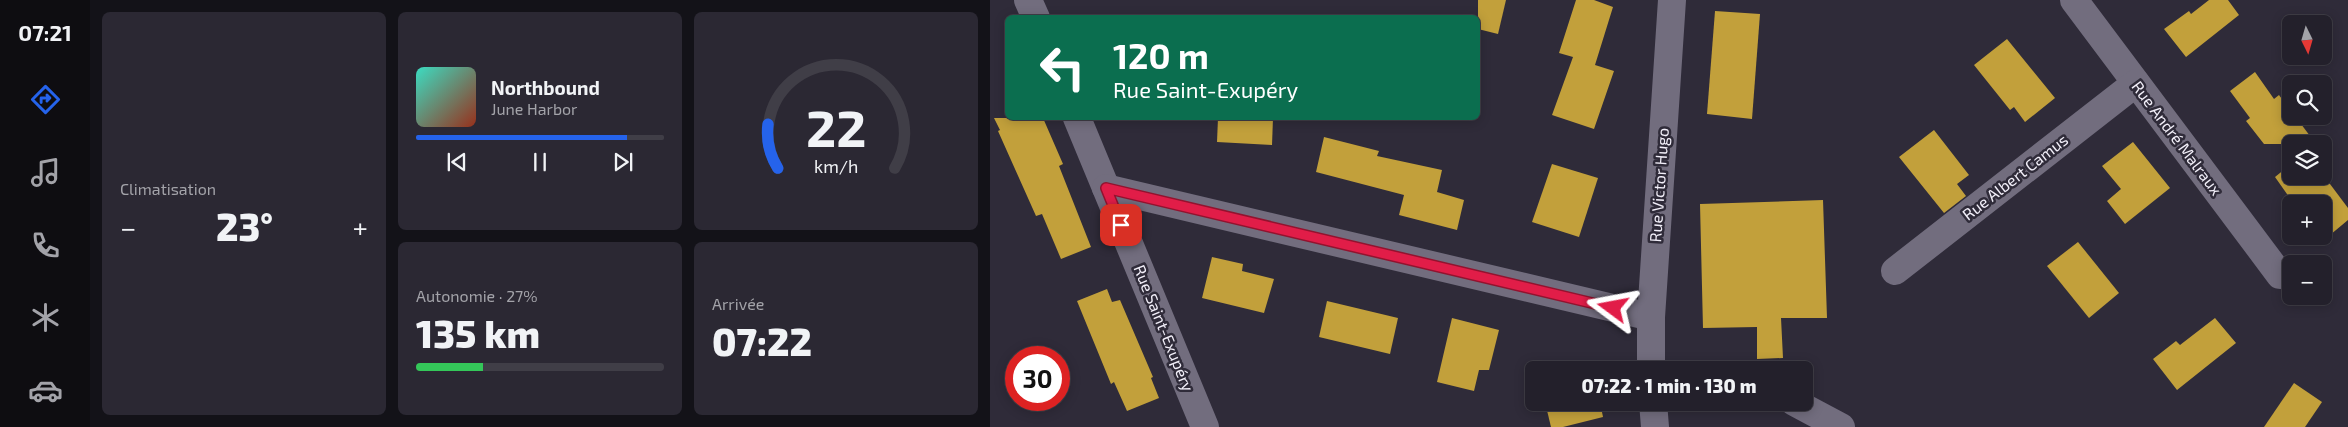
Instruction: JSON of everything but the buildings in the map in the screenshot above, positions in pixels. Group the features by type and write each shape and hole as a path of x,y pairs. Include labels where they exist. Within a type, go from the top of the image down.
{"street":[{"path":"1028,0 1035,15"},
{"name":"Rue Victor Hugo","path":"1651,361 1651,317 1672,0"},
{"name":"Rue André Malraux","path":"2074,0 2280,276"},
{"name":"Rue Albert Camus","path":"1895,271 2136,83"},
{"name":"Rue Saint-Exupéry","path":"1078,120 1205,427"},
{"path":"1106,188 1651,317"},
{"path":"1654,411 1655,427"},
{"path":"1811,411 1841,427"}],"route":[{"path":"1121,225 1106,188 1613,308"}]}
